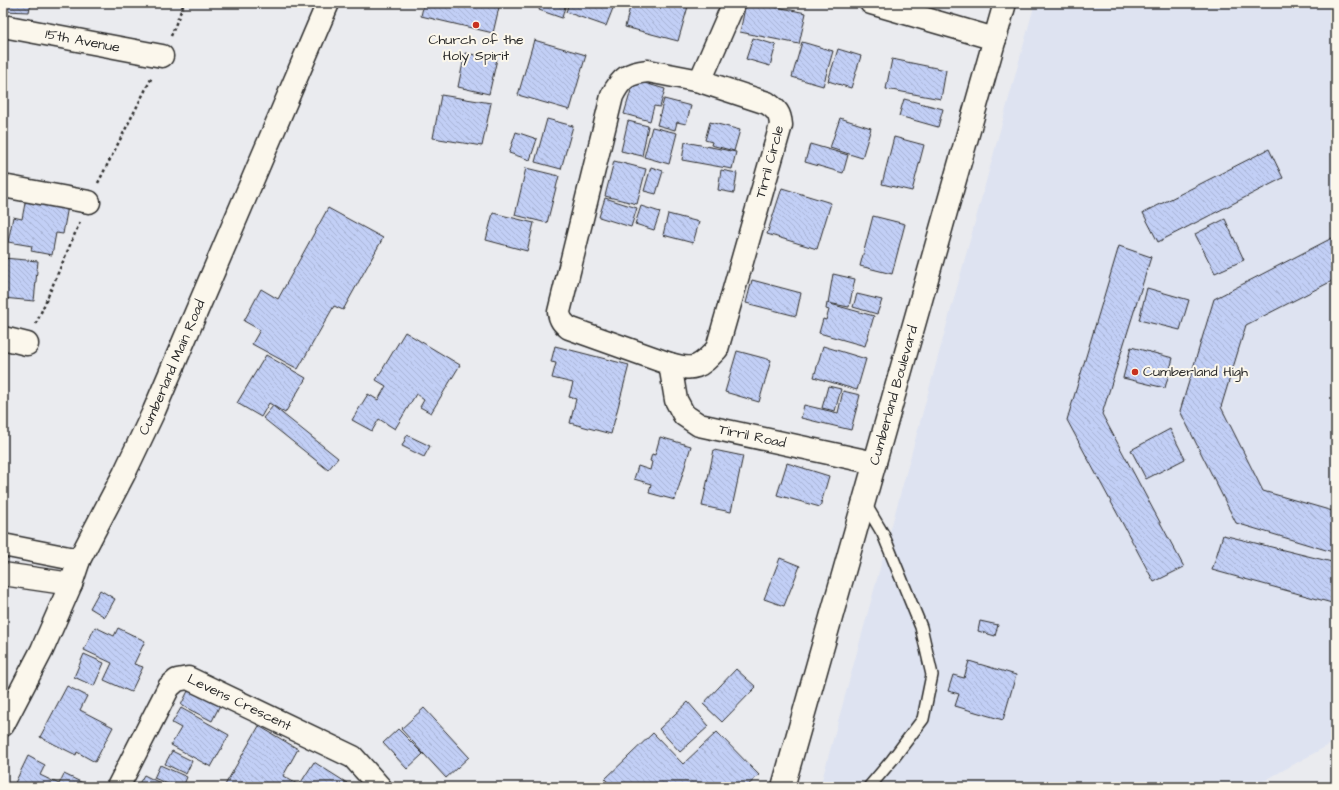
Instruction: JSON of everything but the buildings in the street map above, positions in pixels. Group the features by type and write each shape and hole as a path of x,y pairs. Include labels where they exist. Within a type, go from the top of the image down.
{"street":[{"name":"Cumberland Main Road","path":"3,724 42,650 72,584 79,560 124,474 154,411 328,3"},
{"path":"700,81 734,3"},
{"path":"871,3 995,39"},
{"name":"Cumberland Boulevard","path":"783,787 1005,3"},
{"name":"15th Avenue","path":"3,26 162,56"},
{"name":"Tirril Circle","path":"648,70 700,81 767,103 781,115 781,125 717,349 708,359 698,366 684,368 670,364 570,328 564,324 560,318 559,312 612,96 618,85 625,77 648,70"},
{"path":"3,186 89,202"},
{"path":"3,338 27,344"},
{"name":"Tirril Road","path":"670,364 676,400 684,415 699,424 875,463"},
{"path":"3,545 79,560"},
{"path":"3,574 72,584"},
{"name":"Levens Crescent","path":"118,787 169,687 177,680 188,678 353,757 380,787"}],"lane":[{"path":"864,502 884,534 921,627 932,675 922,719 892,760 869,787"}],"path":[{"path":"27,344 89,202 162,56 184,3"}],"shaded area":[{"name":"Cumberland High","path":"1035,3 1336,3 1336,741 1253,787 820,787"}],"place":[{"name":"Church of the Holy Spirit","path":"476,25"},
{"name":"Cumberland High","path":"1135,372"}]}
